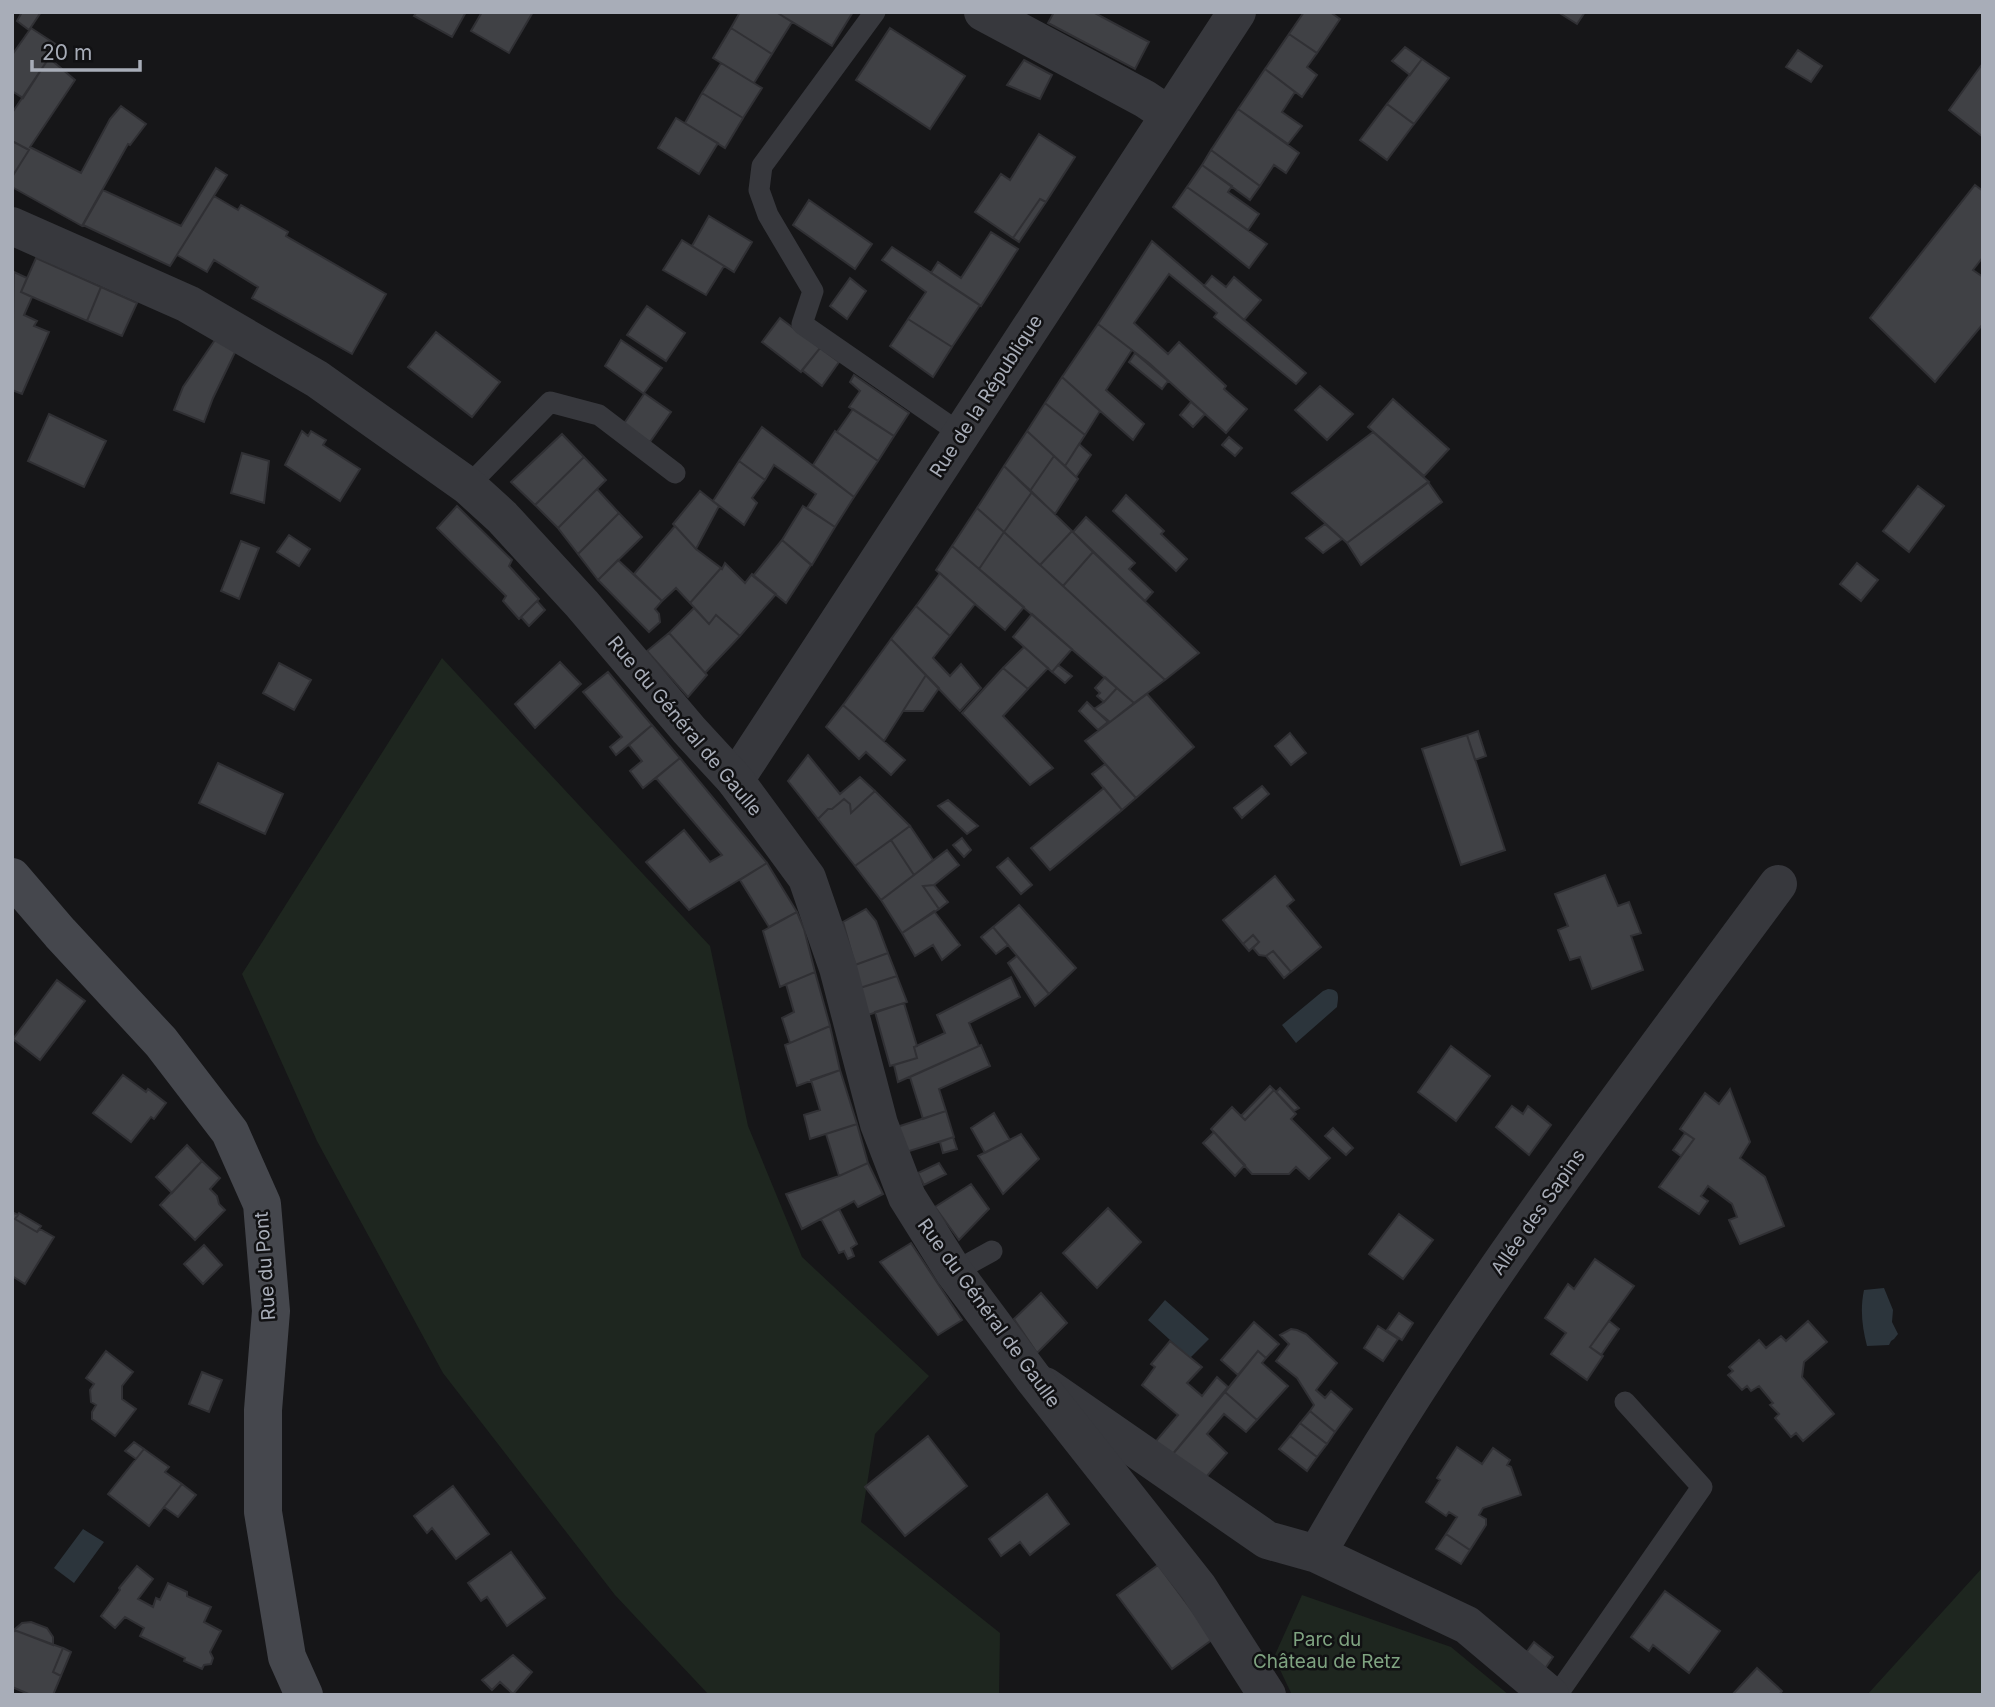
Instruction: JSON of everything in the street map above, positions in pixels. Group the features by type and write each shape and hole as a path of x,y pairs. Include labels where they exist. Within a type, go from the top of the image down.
{"main road":[{"name":"Rue du Pont","path":"12,877 169,1052 230,1132 262,1204 271,1311 263,1410 263,1512 287,1657 304,1695"}],"street":[{"path":"983,12 1145,99 1169,115"},
{"name":"Rue de la République","path":"735,779 1237,12"},
{"name":"Rue du Général de Gaulle","path":"12,226 188,304 317,379 468,486 502,517 582,604 689,730 735,779 807,878 838,968 879,1124 907,1197 954,1272 1033,1378 1198,1587 1267,1695"},
{"name":"Allée des Sapins","path":"1317,1554 1351,1493 1448,1339 1576,1157 1778,884"},
{"path":"1033,1378 1267,1540 1317,1554 1466,1625 1550,1695"}],"lane":[{"path":"875,12 762,166 759,190 768,215 813,290 803,324 961,434"},
{"path":"468,486 550,402 598,415 675,473"},
{"path":"954,1272 992,1251"},
{"path":"1557,1695 1702,1487 1625,1402"}],"green space":[{"path":"442,658 710,946 748,1126 802,1257 929,1376 875,1434 861,1522 1000,1633 999,1695 709,1695 615,1595 443,1373 317,1141 242,974"},
{"path":"1983,1567 1983,1695 1867,1695"},
{"name":"Parc du Château de Retz","path":"1302,1595 1451,1647 1509,1695 1292,1695 1274,1657"}],"shaded area":[{"path":"1328,989 1337,992 1337,1007 1296,1043 1282,1025"},
{"path":"1884,1288 1893,1310 1892,1322 1898,1334 1889,1345 1867,1346 1862,1318 1864,1290"},
{"path":"1165,1300 1209,1339 1190,1358 1148,1320"},
{"path":"83,1529 104,1542 74,1583 54,1568"}],"building":[{"path":"22,12 41,12 29,30 17,21"},
{"path":"417,12 466,12 452,37 414,16"},
{"path":"482,12 533,12 509,53 471,31"},
{"path":"740,12 776,12 792,22 772,54 731,28"},
{"path":"776,12 853,12 832,46"},
{"path":"1054,12 1093,12 1149,42 1135,69 1048,23"},
{"path":"1304,12 1330,12 1340,19 1317,53 1289,34"},
{"path":"1558,12 1585,12 1577,24"},
{"path":"31,28 57,45 23,98 12,91 12,55"},
{"path":"731,28 772,54 754,83 713,58"},
{"path":"890,28 965,76 930,129 856,80"},
{"path":"1289,34 1317,53 1307,67 1317,75 1302,97 1265,69"},
{"path":"1405,47 1422,59 1410,75 1392,61"},
{"path":"1798,50 1822,66 1811,82 1786,67"},
{"path":"49,58 75,80 30,147 81,173 110,119 121,106 146,124 130,145 128,144 82,226 12,187 12,177 29,150 12,141 12,113"},
{"path":"1422,59 1449,78 1414,124 1387,104"},
{"path":"1024,60 1052,75 1040,99 1007,85"},
{"path":"721,63 762,88 743,118 702,93"},
{"path":"1983,63 1983,137 1949,110"},
{"path":"1265,69 1295,92 1282,112 1302,126 1288,144 1238,109"},
{"path":"702,93 743,118 725,148 685,123"},
{"path":"1387,104 1414,124 1387,160 1360,140"},
{"path":"1238,109 1299,153 1286,173 1274,165 1260,186 1211,150"},
{"path":"676,118 718,143 699,174 658,148"},
{"path":"1039,134 1075,157 1046,202 1040,199 1013,238 975,212 1001,174 1010,180"},
{"path":"12,141 29,150 12,177"},
{"path":"1211,150 1260,186 1250,200 1202,165"},
{"path":"1202,165 1232,186 1228,192 1259,214 1248,230 1187,187"},
{"path":"216,168 227,175 170,266 83,225 103,190 181,226"},
{"path":"1975,185 1983,191 1983,257 1973,270 1983,277 1983,324 1935,382 1870,318"},
{"path":"1187,187 1267,244 1249,268 1173,207"},
{"path":"214,196 238,210 241,205 288,232 286,236 386,294 352,354 252,298 258,287 214,260 207,272 177,255"},
{"path":"1040,199 1046,202 1019,242 1013,238"},
{"path":"809,200 872,244 855,269 793,225"},
{"path":"709,216 752,242 734,272 692,246"},
{"path":"991,232 1018,249 981,306 931,273 938,262 961,278"},
{"path":"682,240 724,266 706,295 663,270"},
{"path":"1152,241 1306,373 1296,384 1214,317 1217,313 1169,274 1134,323 1168,354 1179,342 1247,409 1226,433 1149,363 1098,324"},
{"path":"892,247 980,305 952,347 908,319 926,292 882,260"},
{"path":"36,258 101,287 87,321 21,292"},
{"path":"14,272 27,278 21,292 32,297 24,315 37,321 34,326 49,332 22,394 12,390"},
{"path":"1212,276 1226,287 1234,277 1261,300 1244,320 1204,286"},
{"path":"850,278 866,291 847,319 830,306"},
{"path":"101,287 137,303 122,336 87,321"},
{"path":"647,306 685,333 666,361 627,335"},
{"path":"780,318 820,348 801,372 762,342"},
{"path":"908,319 952,347 933,377 890,346"},
{"path":"1098,324 1132,350 1106,390 1144,424 1133,440 1062,377"},
{"path":"436,332 500,382 472,417 408,367"},
{"path":"217,337 238,346 204,422 174,410 183,387"},
{"path":"621,340 662,368 644,393 671,412 650,442 623,425 644,394 605,366"},
{"path":"820,348 839,362 822,386 802,370"},
{"path":"1135,353 1168,381 1162,389 1129,362"},
{"path":"854,375 909,413 894,436 849,407 860,391 850,382"},
{"path":"1062,377 1100,411 1085,435 1045,403"},
{"path":"1320,386 1353,414 1327,440 1295,410"},
{"path":"1393,399 1449,449 1424,476 1368,427"},
{"path":"1191,402 1205,414 1193,427 1180,415"},
{"path":"1045,403 1085,435 1065,466 1027,431"},
{"path":"853,409 894,436 878,461 837,432"},
{"path":"49,414 106,441 84,487 28,461"},
{"path":"762,427 854,497 835,527 807,508 816,494 774,465 765,480 739,461"},
{"path":"302,431 308,436 311,431 326,440 323,445 360,469 340,501 285,465"},
{"path":"835,431 878,461 854,497 813,465"},
{"path":"1027,431 1054,456 1030,491 1004,466"},
{"path":"1373,432 1429,482 1347,543 1292,493"},
{"path":"562,434 584,457 535,505 511,482"},
{"path":"1229,437 1242,448 1235,456 1222,445"},
{"path":"1079,444 1091,455 1076,477 1065,466"},
{"path":"242,453 269,461 264,503 231,493"},
{"path":"1054,456 1078,479 1055,514 1030,491"},
{"path":"584,457 606,480 558,528 535,505"},
{"path":"739,461 765,480 752,498 757,503 744,525 713,501"},
{"path":"1004,466 1032,492 1004,532 977,508"},
{"path":"1428,482 1442,502 1361,565 1347,543"},
{"path":"1918,486 1944,506 1909,552 1883,531"},
{"path":"597,489 619,513 578,554 558,528"},
{"path":"700,491 719,506 696,549 673,524"},
{"path":"1032,492 1072,531 1040,565 1004,532"},
{"path":"1126,495 1164,531 1161,534 1187,559 1176,571 1113,511"},
{"path":"457,506 512,560 509,566 539,599 519,619 503,601 506,596 437,528"},
{"path":"803,506 835,527 812,565 782,540"},
{"path":"977,508 1004,532 979,569 952,546"},
{"path":"619,513 642,537 598,580 578,554"},
{"path":"1086,517 1135,563 1129,569 1153,592 1145,601 1073,532"},
{"path":"1325,524 1342,539 1323,553 1306,538"},
{"path":"675,526 696,549 721,568 690,603 676,588 662,601 634,574"},
{"path":"1072,531 1093,552 1063,586 1040,565"},
{"path":"1004,532 1165,680 1134,703 979,569"},
{"path":"289,535 310,549 299,566 277,552"},
{"path":"782,540 811,565 786,603 753,576"},
{"path":"241,541 259,548 239,599 221,591"},
{"path":"952,546 1024,607 1005,630 936,570"},
{"path":"1093,552 1199,653 1165,680 1063,586"},
{"path":"618,560 662,601 655,609 660,622 649,632 598,580"},
{"path":"725,563 745,583 752,574 776,594 740,636 716,615 709,624 690,603"},
{"path":"1857,563 1878,580 1861,601 1840,584"},
{"path":"940,573 975,604 950,636 916,606"},
{"path":"537,601 545,610 529,626 521,617"},
{"path":"916,606 950,636 933,658 950,676 961,664 981,688 960,711 891,639"},
{"path":"694,608 709,624 716,615 740,636 705,673 669,633"},
{"path":"1032,614 1072,649 1052,672 1013,637"},
{"path":"669,633 707,675 688,697 647,651"},
{"path":"891,639 926,675 884,741 843,705"},
{"path":"1024,647 1048,668 1028,689 1003,668"},
{"path":"560,662 581,684 535,728 515,704"},
{"path":"279,663 311,680 294,710 263,693"},
{"path":"1058,665 1072,676 1065,683 1052,672"},
{"path":"1003,668 1028,689 1003,716 1053,768 1030,785 962,713"},
{"path":"608,672 652,725 616,755 610,747 622,737 583,692"},
{"path":"926,675 939,688 923,711 903,711"},
{"path":"1105,677 1117,688 1104,702 1097,696 1100,693 1095,688"},
{"path":"1117,688 1134,703 1110,722 1094,709"},
{"path":"1147,694 1194,747 1136,798 1085,741"},
{"path":"1087,702 1108,722 1098,730 1079,711"},
{"path":"843,705 905,760 891,775 866,752 859,759 826,727"},
{"path":"652,725 680,758 643,788 630,771 642,761 629,745"},
{"path":"1478,731 1486,756 1475,760 1467,735"},
{"path":"1290,733 1306,753 1291,765 1275,746"},
{"path":"1467,735 1505,850 1461,865 1422,749"},
{"path":"808,755 840,794 860,777 875,791 851,813 850,804 844,799 818,819 788,781"},
{"path":"680,758 767,863 689,910 646,862 684,830 710,862 722,855 656,778"},
{"path":"218,763 283,794 265,834 199,803"},
{"path":"1105,764 1136,798 1122,810 1092,774"},
{"path":"1262,786 1269,794 1242,818 1234,808"},
{"path":"1104,788 1122,810 1050,870 1031,848"},
{"path":"875,791 910,826 855,866 818,819 844,799 850,804 851,813"},
{"path":"948,800 978,826 967,834 938,806"},
{"path":"910,826 933,860 914,875 891,840"},
{"path":"962,838 971,850 964,857 953,845"},
{"path":"891,840 914,875 881,900 855,866"},
{"path":"947,850 959,865 934,885 923,886 939,909 902,933 881,900"},
{"path":"1008,858 1032,885 1021,894 997,867"},
{"path":"767,863 797,912 769,927 740,880"},
{"path":"1605,875 1618,906 1629,902 1641,933 1631,936 1643,970 1592,989 1580,957 1570,960 1558,930 1568,926 1555,894"},
{"path":"1275,876 1294,900 1287,906 1321,947 1291,972 1273,951 1266,956 1259,955 1253,948 1259,942 1253,935 1243,944 1223,920"},
{"path":"934,885 948,902 939,909 923,886"},
{"path":"1019,905 1076,968 1049,994 993,927"},
{"path":"866,909 876,921 888,953 855,965 843,922"},
{"path":"934,911 960,945 942,960 933,945 915,956 902,933"},
{"path":"797,912 815,972 780,987 763,931"},
{"path":"993,927 1008,945 996,954 981,937"},
{"path":"1253,935 1259,942 1249,951 1243,944"},
{"path":"1273,951 1291,972 1284,978 1266,956"},
{"path":"888,953 897,976 860,988 855,965"},
{"path":"1017,956 1049,994 1035,1006 1008,963"},
{"path":"815,972 830,1026 790,1043 782,1018 794,1012 786,984"},
{"path":"897,976 907,1002 868,1015 860,988"},
{"path":"1011,977 1020,997 969,1023 979,1046 898,1082 894,1065 917,1058 914,1047 945,1033 937,1015"},
{"path":"57,980 85,1001 40,1060 13,1039"},
{"path":"904,1003 917,1046 914,1047 917,1058 890,1066 875,1012"},
{"path":"830,1026 840,1070 797,1086 785,1045"},
{"path":"981,1045 990,1066 939,1089 946,1111 923,1119 910,1077"},
{"path":"1451,1046 1490,1076 1456,1121 1418,1092"},
{"path":"840,1070 857,1124 810,1139 804,1115 820,1110 811,1080"},
{"path":"123,1075 166,1103 131,1142 93,1113"},
{"path":"1270,1086 1274,1090 1245,1120 1241,1116"},
{"path":"1280,1088 1299,1108 1294,1111 1276,1092"},
{"path":"1730,1089 1750,1142 1740,1158 1765,1177 1784,1226 1740,1244 1729,1220 1737,1217 1732,1204 1708,1186 1701,1196 1708,1201 1699,1214 1659,1187 1694,1139 1680,1129 1705,1093 1719,1104"},
{"path":"1274,1090 1296,1114 1291,1119 1330,1158 1309,1179 1296,1167 1289,1174 1252,1174 1211,1129 1232,1107 1245,1120"},
{"path":"1512,1106 1523,1114 1528,1106 1551,1125 1529,1155 1496,1127"},
{"path":"946,1111 954,1137 903,1153 894,1128"},
{"path":"994,1113 1010,1140 985,1153 971,1128"},
{"path":"857,1124 868,1163 839,1176 826,1134"},
{"path":"1333,1128 1353,1148 1346,1155 1325,1136"},
{"path":"1214,1132 1245,1165 1235,1176 1203,1143"},
{"path":"1685,1133 1694,1139 1681,1156 1673,1150"},
{"path":"1021,1134 1039,1159 1003,1194 978,1156"},
{"path":"953,1137 957,1149 943,1153 940,1142"},
{"path":"187,1145 202,1161 172,1193 156,1177"},
{"path":"202,1161 220,1178 210,1189 225,1210 195,1240 160,1205"},
{"path":"868,1163 883,1194 858,1207 854,1201 802,1229 786,1194"},
{"path":"939,1163 946,1174 924,1185 918,1173"},
{"path":"971,1184 989,1209 959,1240 935,1207"},
{"path":"1108,1208 1141,1242 1097,1288 1063,1253"},
{"path":"839,1209 857,1244 851,1248 854,1256 848,1259 844,1251 839,1253 821,1219"},
{"path":"12,1212 18,1215 15,1219 37,1232 40,1229 54,1237 25,1284 12,1276"},
{"path":"19,1213 41,1226 37,1232 15,1219"},
{"path":"1399,1214 1433,1240 1403,1279 1369,1254"},
{"path":"911,1243 962,1320 938,1335 880,1262"},
{"path":"204,1245 222,1265 203,1284 184,1264"},
{"path":"1595,1259 1634,1286 1590,1347 1603,1356 1587,1380 1551,1354 1566,1333 1545,1318 1568,1284 1574,1289"},
{"path":"1041,1293 1067,1323 1037,1353 1014,1319"},
{"path":"1399,1313 1413,1323 1402,1340 1387,1330"},
{"path":"1609,1321 1619,1329 1601,1355 1590,1347"},
{"path":"1808,1321 1827,1342 1804,1362 1802,1377 1834,1414 1803,1441 1796,1433 1791,1437 1775,1418 1779,1414 1759,1386 1751,1391 1747,1386 1742,1390 1728,1375 1733,1371 1729,1367 1759,1340 1766,1348 1781,1336 1786,1341"},
{"path":"1254,1322 1279,1344 1266,1358 1258,1351 1238,1375 1221,1360"},
{"path":"1378,1326 1398,1339 1383,1361 1364,1348"},
{"path":"1291,1329 1306,1334 1337,1363 1316,1390 1325,1398 1331,1391 1352,1409 1335,1432 1310,1411 1314,1405 1297,1378 1276,1361 1289,1344 1280,1335"},
{"path":"1170,1341 1202,1367 1187,1383 1202,1396 1217,1377 1228,1387 1167,1461 1150,1448 1178,1415 1142,1385 1155,1367 1151,1364"},
{"path":"106,1351 133,1372 122,1386 122,1399 136,1409 115,1436 92,1419 96,1405 91,1402 90,1390 94,1384 86,1378"},
{"path":"1258,1351 1266,1358 1262,1363 1288,1386 1257,1420 1225,1392"},
{"path":"202,1372 222,1380 209,1412 189,1404"},
{"path":"1225,1392 1257,1420 1246,1432 1224,1414 1207,1434 1227,1453 1200,1484 1167,1461"},
{"path":"1310,1411 1335,1432 1327,1444 1300,1423"},
{"path":"1300,1423 1327,1444 1317,1457 1290,1436"},
{"path":"928,1436 967,1486 905,1536 865,1487"},
{"path":"1290,1436 1317,1457 1307,1471 1279,1449"},
{"path":"134,1442 144,1449 136,1459 125,1451"},
{"path":"1457,1447 1482,1464 1493,1448 1510,1460 1507,1465 1511,1467 1521,1495 1483,1508 1479,1515 1486,1519 1486,1525 1470,1550 1446,1534 1457,1517 1449,1512 1446,1516 1426,1502 1440,1480 1437,1478"},
{"path":"144,1449 169,1467 165,1472 182,1484 149,1526 108,1494"},
{"path":"182,1484 196,1495 178,1517 164,1507"},
{"path":"453,1486 489,1534 456,1559 432,1528 427,1533 414,1516"},
{"path":"1047,1494 1069,1524 1030,1555 1020,1542 1001,1556 989,1539"},
{"path":"1446,1534 1470,1550 1461,1564 1436,1549"},
{"path":"511,1552 545,1598 507,1626 487,1597 481,1601 468,1583"},
{"path":"1158,1565 1213,1639 1172,1669 1117,1595"},
{"path":"137,1566 153,1579 138,1599 153,1607 156,1598 160,1600 168,1583 211,1607 204,1622 221,1631 210,1652 213,1658 211,1664 204,1665 202,1669 184,1661 185,1658 140,1636 144,1628 125,1617 115,1628 101,1616"},
{"path":"1665,1591 1720,1631 1689,1673 1653,1645 1649,1651 1631,1637"},
{"path":"31,1622 47,1628 53,1637 53,1645 14,1630 22,1623"},
{"path":"14,1630 63,1648 53,1672 61,1676 53,1695 31,1695 12,1687"},
{"path":"1534,1642 1553,1657 1544,1670 1525,1654"},
{"path":"63,1648 71,1652 61,1676 53,1672"},
{"path":"513,1655 532,1672 513,1694 500,1682 492,1690 482,1680"},
{"path":"1757,1668 1782,1691 1779,1695 1732,1695"}]}
